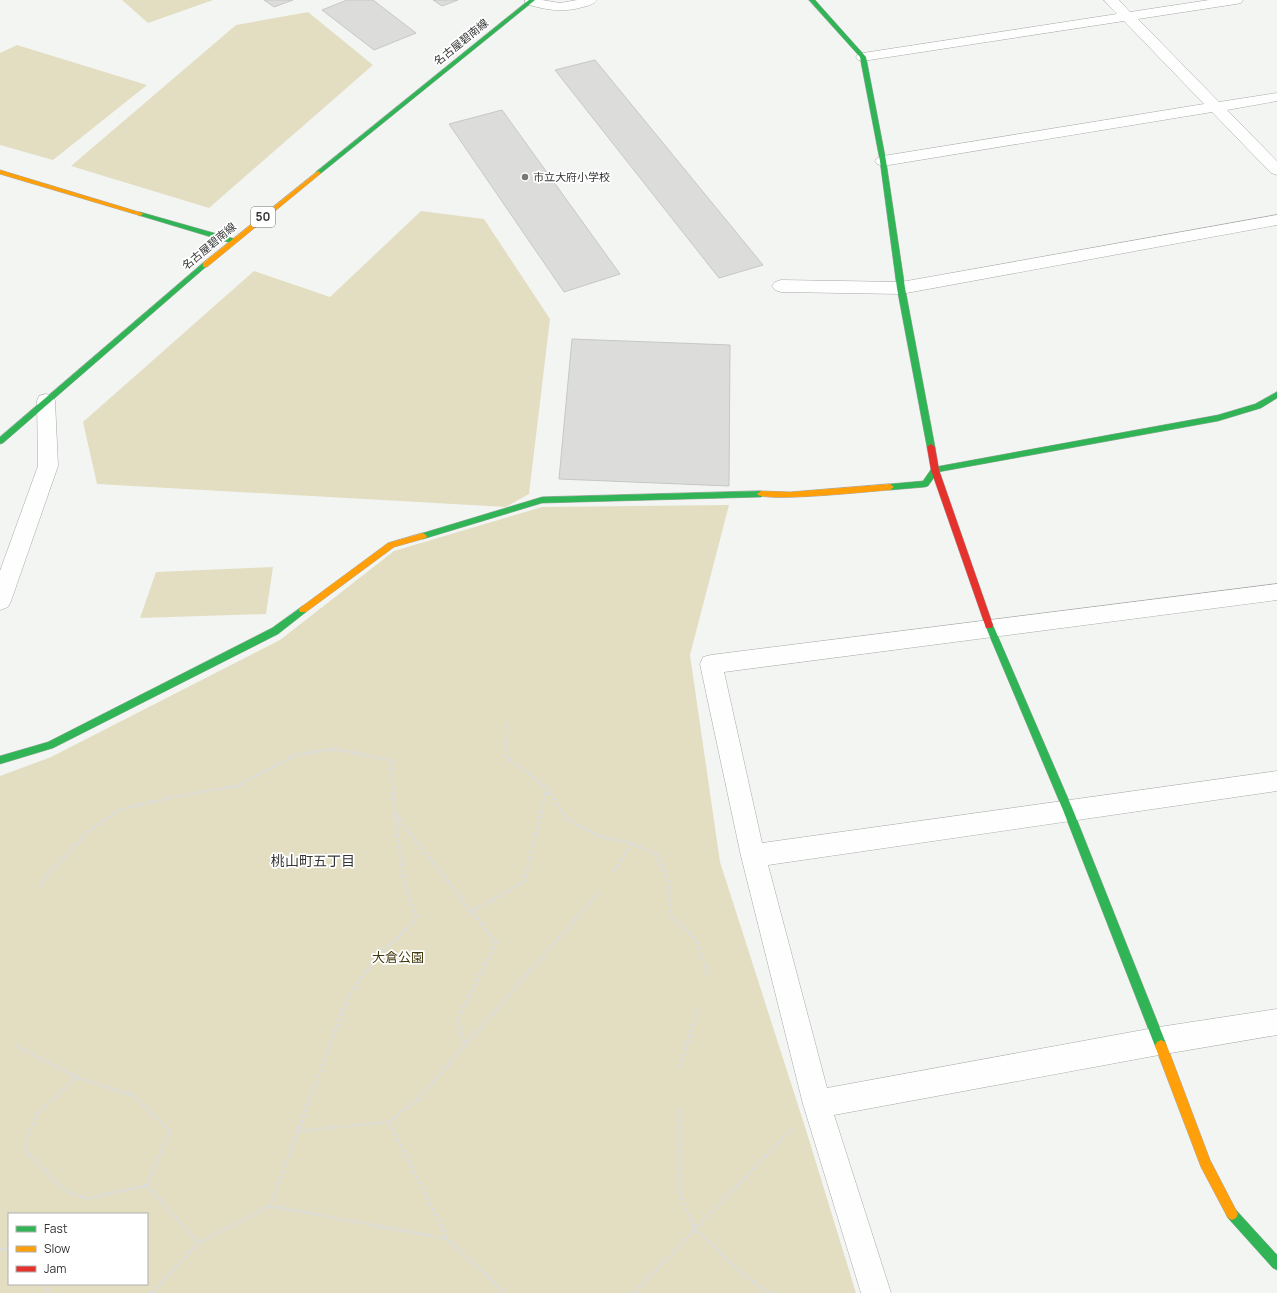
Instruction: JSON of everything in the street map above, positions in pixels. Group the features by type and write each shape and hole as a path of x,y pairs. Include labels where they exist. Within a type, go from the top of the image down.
{"street":[{"path":"532,0 554,8 574,6 590,0"},
{"name":"名古屋碧南線","path":"0,441 233,241 532,0"},
{"path":"812,0 862,57 883,161 901,288 935,470 990,629 1068,810 1159,1041 1204,1163 1234,1218 1277,1264"},
{"path":"1111,0 1277,170"},
{"path":"862,57 1236,0"},
{"path":"883,161 1277,97"},
{"path":"0,172 233,241"},
{"path":"781,286 901,288 1277,220"},
{"path":"0,760 50,745 275,631 391,544 542,500 735,494 790,495 926,484 935,470 1218,418 1258,406 1277,395"},
{"path":"0,601 48,466 46,401"},
{"path":"876,1293 817,1104 753,856 711,664 1277,592"},
{"path":"753,856 1277,781"},
{"path":"817,1104 1159,1041 1277,1022"}],"path":[{"path":"508,722 506,756 547,788 566,818 598,836 632,843 656,855 669,882 671,916 695,939 709,976"},
{"path":"40,886 47,875 89,831 120,810 172,797 237,786 295,756 335,749 391,760 395,814 404,883 417,919 377,956 348,997 270,1206"},
{"path":"471,912 524,882 547,788"},
{"path":"395,814 496,943 457,1020 465,1045"},
{"path":"614,872 632,843"},
{"path":"297,1131 389,1122 418,1099 599,892"},
{"path":"680,1067 698,1008"},
{"path":"15,1045 76,1076 134,1096 170,1131 147,1185"},
{"path":"76,1076 36,1115 24,1148 64,1190 87,1199 147,1185"},
{"path":"679,1108 679,1192 695,1229 743,1274 769,1293"},
{"path":"389,1122 448,1239 505,1293"},
{"path":"634,1293 796,1124"},
{"path":"147,1185 198,1243"},
{"path":"152,1293 198,1243 270,1206 448,1239"},
{"path":"43,1285 51,1293"}],"green space":[{"path":"122,0 213,0 148,23"},
{"path":"308,12 373,65 209,208 71,166 236,25"},
{"path":"17,45 147,85 53,160 0,145 0,53"},
{"path":"421,211 484,219 550,319 529,494 506,507 97,484 83,422 254,271 330,297"},
{"name":"大倉公園","path":"729,505 690,655 720,862 806,1130 856,1293 0,1293 0,776 51,757 280,640 394,551 542,507"},
{"path":"273,567 266,614 140,618 156,572"}],"building":[{"path":"264,0 293,0 274,7"},
{"path":"347,0 373,0 416,33 374,50 322,10"},
{"path":"433,0 458,0 442,6"},
{"path":"595,60 763,265 719,278 555,70"},
{"path":"502,110 620,274 564,292 449,124"},
{"path":"572,339 730,345 729,486 559,479"}],"traffic: fast":[{"path":"318,173 532,0"},
{"path":"812,0 863,57 883,161 901,288 931,447"},
{"path":"140,214 233,241"},
{"path":"0,441 205,265"},
{"path":"890,487 925,484 935,470 1218,418 1258,406 1277,395"},
{"path":"423,536 542,500 761,494"},
{"path":"0,760 50,745 275,631 303,610"},
{"path":"989,625 1068,810 1161,1046"},
{"path":"1232,1214 1277,1264"}],"traffic: slow":[{"path":"0,172 140,214"},
{"path":"205,265 318,173"},
{"path":"761,494 790,495 890,487"},
{"path":"303,610 391,545 423,536"},
{"path":"1161,1046 1205,1163 1232,1214"}],"traffic: jam":[{"path":"931,447 935,470 989,625"}],"place":[{"name":"市立大府小学校","path":"525,177"}],"district":[{"name":"桃山町五丁目","path":"313,861"}]}
